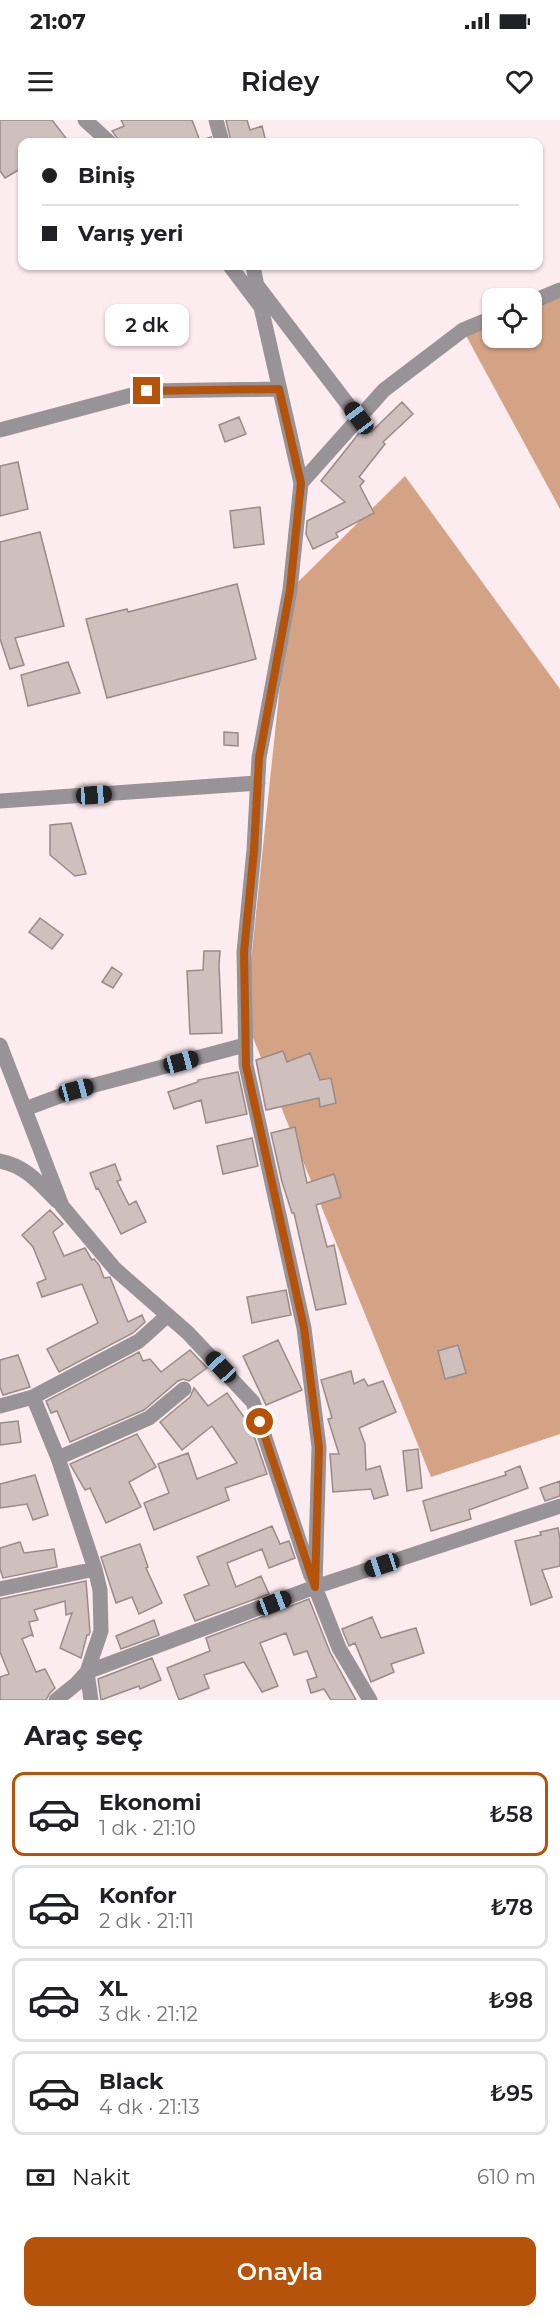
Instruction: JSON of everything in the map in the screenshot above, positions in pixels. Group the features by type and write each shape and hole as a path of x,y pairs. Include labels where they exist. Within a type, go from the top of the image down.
{"street":[{"path":"85,120 105,138"},
{"path":"216,120 221,138"},
{"path":"233,270 261,307"},
{"path":"254,270 301,483 290,590 259,758 244,952 245,1045 246,1065 304,1328 319,1447 315,1587"},
{"path":"256,284 359,418"},
{"path":"542,297 560,290"},
{"path":"301,483 384,390 463,330 482,322"},
{"path":"0,430 147,391 279,389"},
{"path":"0,801 258,783"},
{"path":"0,1045 62,1206"},
{"path":"25,1108 76,1090 245,1045"},
{"path":"0,1161 15,1164 31,1175 62,1206 115,1269 189,1333 253,1402 315,1587 339,1648 370,1700"},
{"path":"0,1406 33,1397 139,1341 168,1315"},
{"path":"57,1458 149,1418 184,1389"},
{"path":"33,1397 57,1458 100,1590 101,1631 87,1672 56,1700"},
{"path":"87,1672 315,1587 560,1506"},
{"path":"0,1589 95,1569"},
{"path":"87,1672 91,1700"}],"shaded area":[{"path":"560,284 560,509 463,330 482,321 482,348 542,348 542,293"},
{"path":"405,476 560,689 560,1434 431,1477 245,1018 290,590"}],"building":[{"path":"0,120 52,120 66,138 18,138 18,170 5,178 0,171"},
{"path":"121,120 192,120 199,138 117,138 112,131 124,126"},
{"path":"226,120 247,120 250,130 262,126 265,138 230,138"},
{"path":"402,402 413,414 383,442 385,444 359,477 364,481 360,486 374,513 336,533 338,537 313,549 306,534 307,521 345,502 321,481 364,427 371,432"},
{"path":"239,417 246,434 225,442 219,425"},
{"path":"18,462 28,509 0,516 0,466"},
{"path":"260,507 264,544 234,548 230,511"},
{"path":"40,532 64,626 15,638 24,665 10,669 0,639 0,542"},
{"path":"237,584 256,659 107,698 86,619 127,609 128,612"},
{"path":"68,662 80,693 28,706 21,675"},
{"path":"224,732 238,733 238,746 224,745"},
{"path":"71,823 86,874 75,876 50,855 50,825"},
{"path":"40,918 63,935 52,949 29,932"},
{"path":"204,951 220,951 222,1033 190,1034 187,971 203,970"},
{"path":"112,967 122,974 113,988 102,982"},
{"path":"283,1051 287,1062 310,1053 320,1080 331,1078 336,1103 320,1107 319,1098 266,1110 256,1060"},
{"path":"238,1072 247,1114 206,1123 201,1100 174,1109 168,1092 198,1082 198,1080"},
{"path":"295,1127 307,1183 334,1174 341,1197 316,1205 327,1247 334,1245 346,1304 316,1310 294,1213 292,1213 282,1182 271,1133"},
{"path":"252,1138 258,1166 223,1174 217,1146"},
{"path":"115,1164 121,1180 117,1181 129,1205 136,1201 146,1222 121,1234 98,1188 96,1189 90,1173"},
{"path":"50,1210 63,1224 53,1232 64,1256 85,1248 92,1260 94,1259 99,1265 104,1278 110,1277 128,1322 142,1315 145,1322 133,1333 59,1372 47,1349 98,1323 82,1284 42,1297 37,1283 46,1279 33,1247 22,1235"},
{"path":"286,1290 291,1315 252,1323 247,1297"},
{"path":"278,1340 302,1390 266,1405 243,1356"},
{"path":"458,1345 466,1373 445,1379 438,1351"},
{"path":"190,1350 207,1368 189,1381 183,1379 178,1381 144,1410 70,1442 57,1411 51,1413 46,1401 139,1352 143,1361 150,1359 161,1372"},
{"path":"18,1355 30,1387 3,1395 0,1387 0,1360"},
{"path":"351,1371 354,1384 364,1379 368,1386 383,1381 396,1412 359,1428 365,1444 366,1470 380,1466 388,1495 374,1499 371,1489 333,1492 330,1454 339,1454 328,1419 332,1418 321,1380"},
{"path":"194,1388 208,1406 227,1393 251,1427 267,1474 225,1488 229,1500 154,1530 144,1503 169,1493 158,1464 188,1453 197,1479 237,1463 212,1426 182,1450 160,1422 190,1397"},
{"path":"18,1421 21,1442 0,1445 0,1423"},
{"path":"137,1434 156,1467 129,1482 141,1507 106,1523 90,1488 85,1490 70,1464"},
{"path":"418,1449 422,1488 407,1491 403,1451"},
{"path":"520,1466 528,1488 469,1510 471,1519 431,1531 423,1501 506,1475 505,1472"},
{"path":"35,1475 48,1515 33,1520 27,1504 0,1508 0,1484"},
{"path":"560,1481 560,1496 545,1501 540,1488"},
{"path":"272,1526 280,1544 289,1541 295,1558 269,1568 262,1549 227,1563 236,1587 261,1576 269,1594 195,1621 184,1595 209,1585 197,1557"},
{"path":"558,1528 560,1566 542,1570 552,1597 531,1605 515,1541"},
{"path":"20,1542 24,1553 54,1549 57,1567 3,1578 0,1569 0,1548"},
{"path":"140,1544 148,1567 146,1568 162,1603 139,1614 132,1597 116,1603 101,1557"},
{"path":"86,1581 90,1632 87,1635 81,1658 60,1648 72,1613 66,1615 65,1601 34,1610 38,1620 29,1622 33,1636 22,1639 36,1672 45,1669 55,1688 46,1700 0,1700 0,1677 9,1674 0,1652 0,1599"},
{"path":"309,1599 330,1652 356,1700 331,1700 324,1689 311,1693 307,1680 317,1677 307,1651 294,1655 286,1633 260,1643 278,1686 262,1692 244,1662 204,1675 209,1688 179,1700 167,1668 210,1651 206,1638"},
{"path":"372,1617 381,1638 416,1628 424,1653 391,1664 394,1672 371,1682 355,1643 349,1646 342,1629"},
{"path":"154,1620 159,1635 121,1649 116,1636"},
{"path":"152,1658 161,1680 140,1689 139,1686 101,1700 98,1679"}],"route":[{"path":"147,391 279,389 301,483 290,590 259,758 254,850 244,952 245,1045 246,1065 304,1328 319,1447 315,1587 260,1422"}]}
